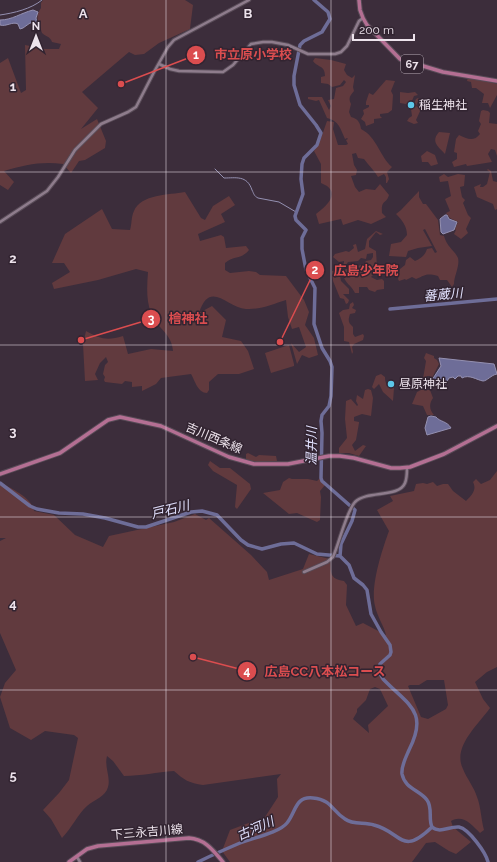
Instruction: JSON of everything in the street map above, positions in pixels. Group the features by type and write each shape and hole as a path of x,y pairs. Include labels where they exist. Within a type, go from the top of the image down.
{"main road":[{"name":"67","path":"359,0 360,10 367,25 400,59 443,72 497,81"},
{"name":"吉川西条線","path":"0,474 60,453 108,420 120,417 161,426 229,456 254,464 288,464 323,457 340,456 391,468 407,468 444,454 497,426"},
{"name":"下三永吉川線","path":"69,862 87,849 98,846 189,838 203,842 213,850 223,862"}],"street":[{"path":"0,222 47,191 75,150 101,124 136,107 158,64 174,40 249,0"},
{"path":"158,64 179,71 223,72 229,69 248,47 255,43 272,42 288,45 301,51 315,54 335,54 341,52 352,38 359,21 363,18"},
{"path":"304,572 327,562 333,557 351,509 356,501 365,497 400,489 405,484 407,468"},
{"path":"76,856 80,862"}],"shaded area":[{"path":"43,0 185,0 193,5 190,29 159,43 144,54 135,55 129,52 82,92 98,108 81,129 97,119 106,141 105,148 85,160 79,161 71,173 63,164 55,163 33,164 4,171 14,182 8,190 0,185 0,63 8,58 21,93 26,90 25,45 45,49 59,49 61,44 52,42 43,34 38,21 38,13"},
{"path":"315,58 346,64 344,70 347,75 352,78 355,75 353,87 354,91 350,99 351,104 349,112 351,117 358,121 361,129 371,137 384,158 392,167 387,172 389,179 386,183 386,177 384,174 378,177 364,159 358,158 356,153 352,154 354,165 357,170 356,175 351,176 355,187 359,192 366,189 375,190 380,184 389,195 382,206 382,213 386,217 371,224 358,220 343,225 341,219 319,224 316,214 329,202 332,194 331,190 327,186 321,183 321,164 314,151 320,141 327,121 334,122 333,129 338,145 348,144 346,140 348,139 345,139 337,123 327,118 319,100 316,101 308,99 308,97 322,97 329,110 331,106 328,100 334,99 336,88 343,86 346,82 344,80 340,85 332,87 328,84 321,83 321,77 325,76 325,72 323,68 313,61"},
{"path":"468,77 497,84 497,95 490,108 488,103 482,103 484,94 476,88 472,88 471,82 467,81"},
{"path":"386,80 395,81 391,91 393,95 392,110 388,113 380,114 382,118 374,119 374,123 366,126 365,122 361,119 364,114 363,110 369,107 369,105 366,105 366,102 369,93 373,95"},
{"path":"400,92 415,92 418,95 414,96 409,108 406,104 400,103"},
{"path":"418,98 419,99 416,106 421,109 416,120 418,123 414,124 407,121 412,116 411,109"},
{"path":"483,110 490,113 489,123 497,124 497,156 495,150 491,149 488,154 492,162 467,166 466,164 454,167 452,162 457,159 457,153 454,152 456,139 459,135 470,139 478,137 480,134 478,131 481,124 479,121 481,111"},
{"path":"439,132 450,133 445,154 435,142 436,136"},
{"path":"427,151 435,155 438,164 431,166 428,162 422,162 421,156"},
{"path":"488,169 491,171 493,181 497,182 497,209 495,210 493,204 477,197 474,187 481,184 480,187 483,187 487,184 490,172 487,170"},
{"path":"444,174 448,177 458,174 465,175 464,186 460,187 462,197 465,200 463,203 468,215 471,218 466,229 468,233 461,239 454,234 458,222 450,218 446,213 450,211 445,199 451,196 448,181 440,182 439,177"},
{"path":"419,191 419,197 423,204 426,204 438,220 440,235 444,236 447,243 458,258 458,268 452,287 447,280 440,280 438,276 426,275 416,279 412,277 399,281 398,279 400,269 405,265 406,260 410,257 415,261 420,259 427,249 432,248 435,253 437,252 425,229 423,230 432,246 408,251 406,257 389,256 391,244 401,242 407,235 404,223 396,214"},
{"path":"185,192 201,218 205,220 213,206 229,196 235,205 221,214 225,222 198,234 200,241 221,235 224,237 226,248 246,246 249,250 246,253 225,263 225,270 230,273 249,271 256,272 260,275 286,276 304,300 309,312 305,325 314,338 318,355 309,358 302,355 297,364 291,343 299,352 306,347 299,327 292,329 288,317 286,300 261,308 246,309 214,297 208,298 203,303 199,313 212,306 226,320 222,337 241,341 248,351 254,369 239,374 218,374 209,382 209,390 207,393 199,389 191,374 161,378 156,384 142,391 142,386 132,387 132,382 125,381 122,384 105,382 105,377 103,374 105,365 108,362 106,357 100,363 95,374 98,380 85,381 83,344 86,331 95,336 108,339 123,336 128,354 151,349 173,351 170,340 157,323 149,308 147,293 148,272 136,269 98,280 54,289 52,283 70,272 64,263 52,263 65,234 102,209 112,229 130,230 134,211 143,201 156,196"},
{"path":"376,231 383,234 380,235 376,232 369,241 369,247 376,251 377,267 383,268 382,272 376,272 371,277 377,280 382,279 384,281 384,289 377,290 375,292 369,290 367,287 359,287 359,293 355,293 346,281 342,271 349,268 351,271 357,268 360,271 361,269 358,266 371,260 373,253 367,254 366,259 361,258 358,261 348,262 343,269 341,268 344,261 339,262 333,257 335,254 346,251 349,252 354,248 353,245 356,244 358,252 365,249 367,239"},
{"path":"339,270 341,281 349,289 349,294 343,294 349,300 346,304 344,299 340,298 333,281 332,271"},
{"path":"353,302 354,305 352,308 356,310 355,313 350,314 349,323 353,327 353,334 355,337 363,334 364,336 363,340 354,344 352,347 352,354 349,342 344,341 344,327 339,313 343,310 349,309 350,304"},
{"path":"289,345 294,366 271,373 265,353"},
{"path":"426,353 434,356 439,364 431,380 430,376 427,376 422,385 426,361 424,358"},
{"path":"381,374 385,377 388,386 394,388 393,401 383,392 379,384 374,389 372,387 376,376"},
{"path":"365,390 371,390 373,398 371,416 362,414 354,417 354,421 359,423 356,440 352,445 355,451 363,445 366,446 359,456 349,453 339,453 339,448 347,438 345,419 346,401 351,399 357,406 357,395 363,399"},
{"path":"421,390 430,390 433,398 430,404 430,409 434,415 427,415 423,406 412,404 417,392"},
{"path":"248,453 256,457 259,455 276,456 277,461 257,462 246,460 246,454"},
{"path":"210,461 220,468 230,468 250,484 251,489 237,509 235,507 237,485 213,471 208,465"},
{"path":"497,471 497,667 487,672 475,682 483,699 490,708 473,729 461,753 463,769 478,801 484,830 480,833 467,821 455,819 451,821 453,827 471,842 456,854 435,842 426,843 412,862 230,862 222,851 230,830 265,817 278,797 277,779 281,774 203,785 187,781 174,771 124,776 113,761 107,756 106,764 109,783 107,790 83,810 62,838 51,819 43,810 69,780 78,738 74,735 45,731 31,740 10,728 0,697 5,683 16,670 0,633 0,541 6,538 0,538 0,482 25,498 32,506 34,511 54,515 75,535 103,547 109,536 174,522 195,514 206,520 209,518 251,555 267,572 269,580 303,569 309,554 330,559 333,577 344,581 347,585 346,605 356,626 363,623 386,635 376,610 374,589 380,558 389,531 377,510 393,501 390,496 414,491 416,484 427,484 433,482 437,486 448,484 453,491 466,501 473,492 473,482 476,479 481,484 490,480","holes":["427,680 444,680 448,705 446,709 428,719 421,717 408,686 419,685","375,687 380,689 388,706 368,725 369,733 353,719 357,709 366,700 370,689"]},
{"path":"289,478 317,481 320,478 325,485 320,491 320,520 317,522 297,513 289,514 263,493 280,490 283,482"}],"water":[{"path":"33,10 38,12 36,18 37,23 30,23 20,29 16,23 0,25 0,20 9,19"},
{"path":"447,215 449,219 457,222 454,230 443,234 441,232 440,219"},
{"path":"439,358 494,364 497,374 483,381 470,377 462,378 461,376 458,376 455,379 453,377 449,378 445,385 436,385 436,383 432,380 441,366"},
{"path":"428,417 436,417 448,424 451,428 427,435 425,428"}],"waterway":[{"path":"0,15 22,10 33,6 42,0"},
{"name":"温井川","path":"314,0 328,12 330,19 322,32 304,41 300,45 294,76 294,85 300,105 321,133 317,145 304,158 302,164 301,179 303,194 295,216 296,220 306,230 302,238 302,249 306,270 315,288 314,324 322,348 332,367 331,396 329,406 322,415 321,421 321,478 322,481 355,510 352,521 341,544 340,556 349,565 354,578 367,590 371,614 390,645 390,655 380,664 379,672 383,679 413,710 416,717 417,726 415,737 404,762 402,774 406,783 424,797 429,803 430,821 432,827"},
{"path":"215,169 224,178 241,178 247,182 250,185 254,195 258,198 279,202 296,212"},
{"name":"蕃蔵川","path":"390,309 497,299"},
{"name":"戸石川","path":"0,483 30,506 37,509 59,513 83,514 138,527 146,527 191,512 202,511 217,515 241,540 248,545 262,549 281,544 294,543 317,554 340,556"},
{"name":"古河川","path":"198,862 240,843 278,830 287,823 299,802 307,798 319,799 328,803 340,816 348,821 383,828 402,840 414,840 422,836 432,827"},
{"name":"古河川","path":"432,827 438,830 455,827 463,829 476,842 484,853 488,862"}],"place":[{"name":"市立原小学校","path":"121,84"},
{"name":"稲生神社","path":"411,105"},
{"name":"檜神社","path":"81,340"},
{"name":"広島少年院","path":"280,342"},
{"name":"昼原神社","path":"391,384"},
{"name":"広島CC八本松コース","path":"193,657"}]}
